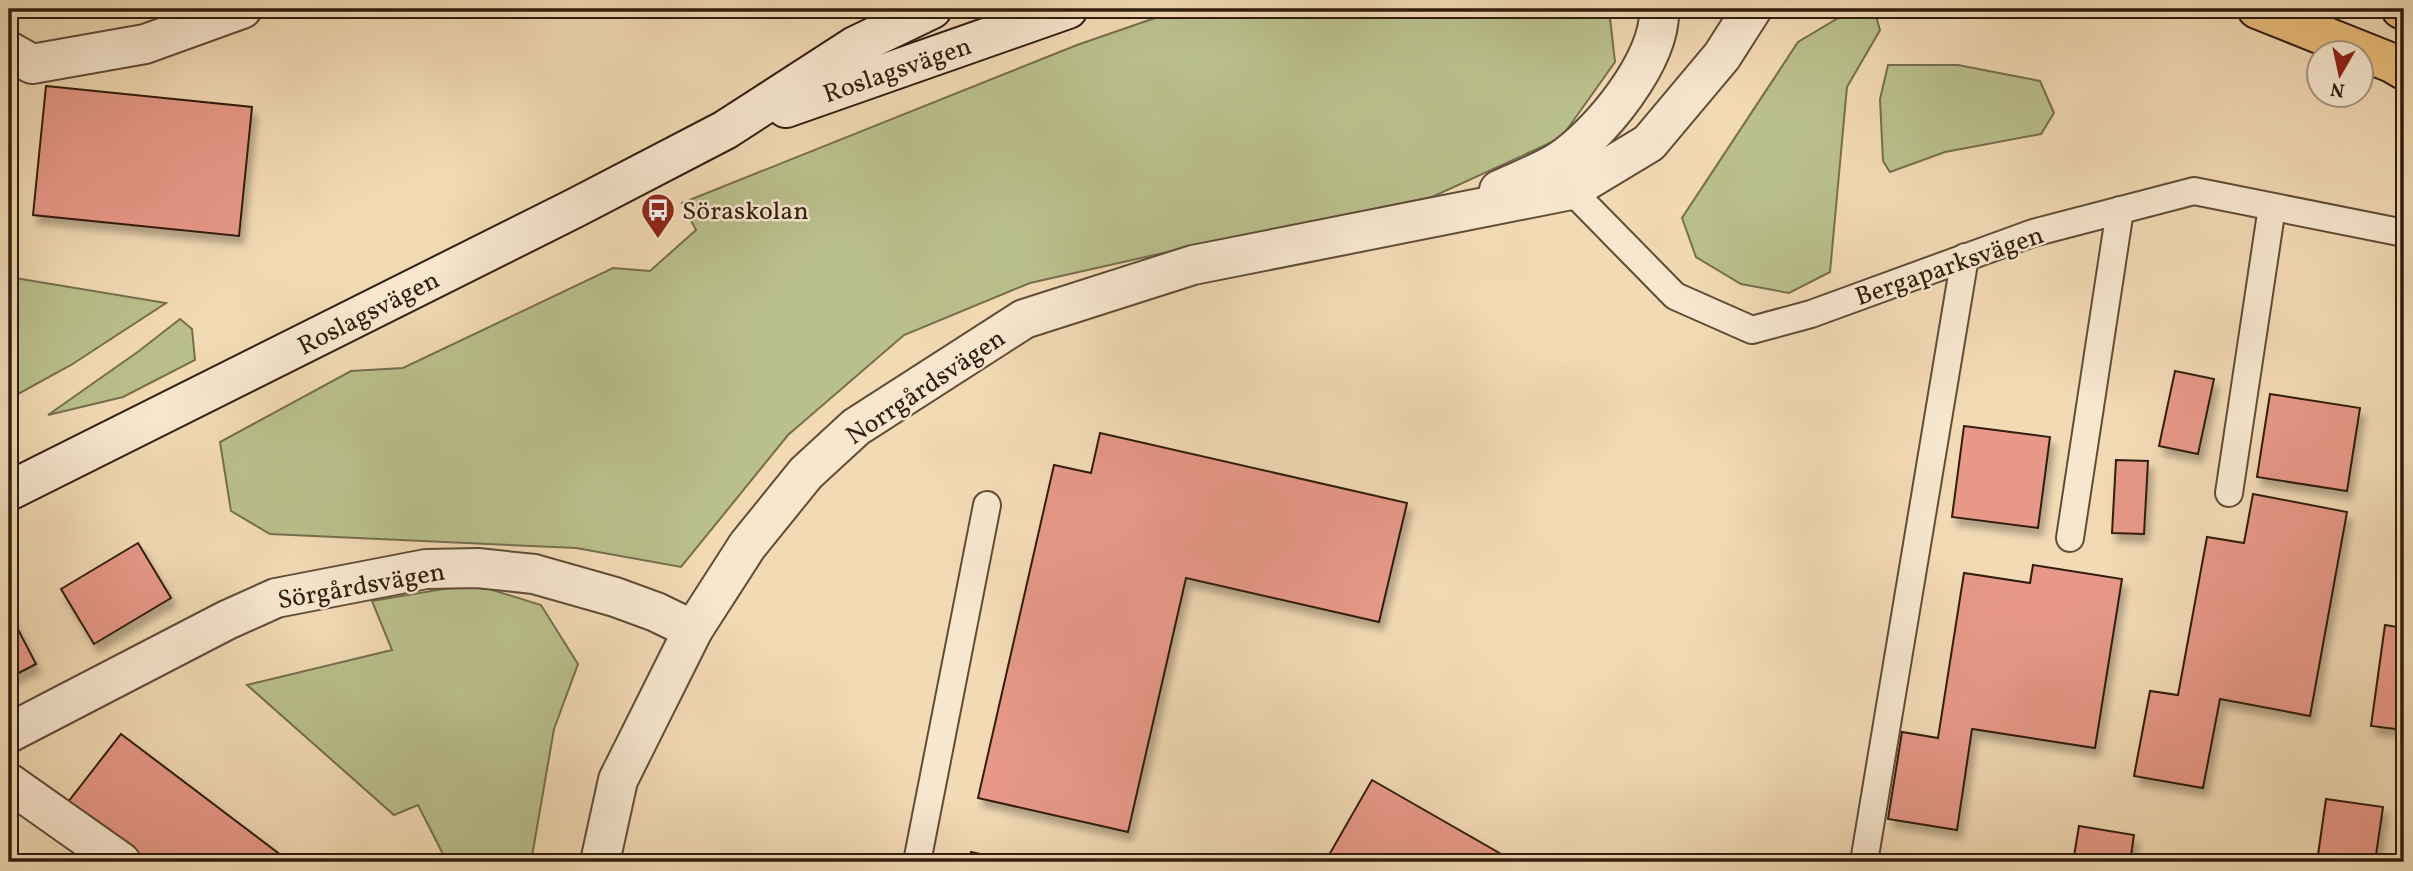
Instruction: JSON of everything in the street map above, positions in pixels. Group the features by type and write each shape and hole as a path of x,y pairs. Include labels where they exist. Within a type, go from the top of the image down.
{"main road":[{"path":"2257,9 2392,62 2404,70"}],"street":[{"path":"9,51 32,64 145,44 242,9"},
{"name":"Roslagsvägen","path":"9,491 575,208 725,130 855,46 932,9"},
{"name":"Roslagsvägen","path":"725,130 1068,9"},
{"name":"Norrgårdsvägen","path":"1564,176 1637,78 1660,22 1659,9"},
{"name":"Norrgårdsvägen","path":"600,862 618,780 693,630 747,547 806,473 856,427 1024,319 1193,265 1443,216 1564,176 1649,143 1722,56 1752,9"},
{"name":"Sörgårdsvägen","path":"9,733 227,620 276,598 426,569 477,568 534,574 615,597 656,612 693,630"},
{"path":"9,783 121,862"}],"lane":[{"name":"Bergaparksvägen","path":"1564,176 1675,296 1752,330 1811,314 2034,233 2194,191 2404,233"},
{"path":"2229,493 2272,206"},
{"path":"2070,538 2120,210"},
{"path":"1864,862 1965,257"},
{"path":"917,862 988,505"}],"green space":[{"path":"1181,9 1609,9 1615,62 1561,138 1432,197 1030,283 904,335 788,435 681,567 576,548 270,534 231,511 220,442 351,371 403,368 613,268 650,271 696,230 682,203 1077,45"},
{"path":"1874,9 1880,30 1847,87 1830,272 1789,293 1741,284 1696,257 1682,218 1798,42 1845,14"},
{"path":"1888,65 1958,65 2040,81 2054,113 2041,134 1945,152 1890,172 1883,161 1880,99"},
{"path":"9,277 166,303 71,365 9,399"},
{"path":"180,319 192,329 195,360 123,397 48,415 139,351"},
{"path":"473,584 541,605 578,664 554,729 531,862 447,862 418,805 394,815 247,685 392,650 372,601"}],"building":[{"path":"46,86 252,107 239,236 33,215"},
{"path":"2175,371 2214,379 2198,454 2159,446"},
{"path":"2270,394 2360,408 2347,491 2257,477"},
{"path":"1964,426 2050,437 2038,528 1952,517"},
{"path":"1100,433 1407,503 1379,622 1186,578 1128,832 978,798 1054,465 1091,473"},
{"path":"2116,460 2148,461 2144,534 2112,533"},
{"path":"2253,494 2347,512 2310,716 2220,699 2203,788 2134,776 2150,691 2178,695 2207,537 2244,543"},
{"path":"138,543 171,598 94,644 61,589"},
{"path":"2033,565 2122,579 2095,748 1972,729 1957,830 1888,819 1902,732 1938,738 1964,573 2030,583"},
{"path":"9,612 36,664 9,678"},
{"path":"2385,625 2404,628 2404,730 2371,726"},
{"path":"121,734 290,862 148,862 68,802"},
{"path":"1372,780 1515,862 1325,862"},
{"path":"2326,799 2383,807 2375,862 2317,862"},
{"path":"2079,826 2134,835 2130,862 2073,862"},
{"path":"971,852 1016,862 969,862"}],"place":[{"name":"Söraskolan","path":"658,240"}]}
